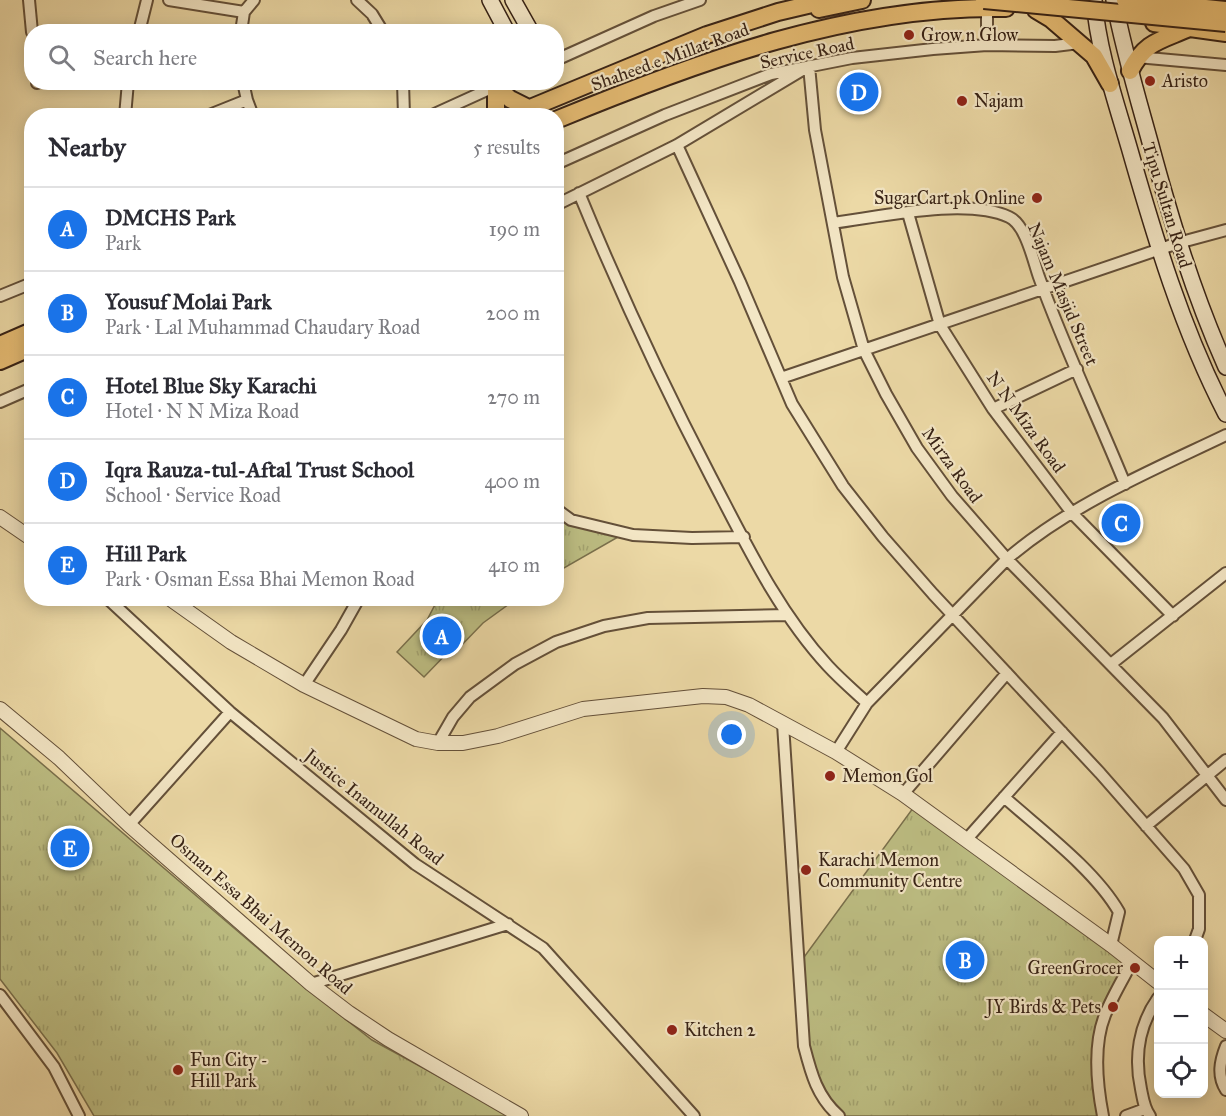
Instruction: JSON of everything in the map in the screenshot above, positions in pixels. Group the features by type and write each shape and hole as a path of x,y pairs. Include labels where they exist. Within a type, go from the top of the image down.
{"main road":[{"path":"490,0 503,24"},
{"path":"513,0 526,24"},
{"name":"Shaheed e Millat Road","path":"528,108 741,23 829,0"},
{"path":"605,76 619,77 787,18 828,6 862,0"},
{"path":"1078,15 1087,9 1087,0"},
{"name":"Tipu Sultan Road","path":"1114,0 1117,18 1134,64 1178,243 1205,321 1226,367"},
{"path":"1125,0 1226,10"},
{"path":"1142,0 1140,13 1142,19 1147,22"},
{"path":"1194,0 1226,3"},
{"path":"658,79 673,67 797,27 857,13 937,2 983,3 1226,23"},
{"name":"Shaheed e Millat Road","path":"564,117 658,79 772,42 854,21 927,10 983,3 1078,15 1094,8 1117,18 1226,33"},
{"name":"Tipu Sultan Road","path":"1094,8 1110,84 1158,249 1187,330 1226,414"},
{"path":"1036,10 1051,19 1094,56 1110,84"},
{"path":"1134,64 1148,46 1188,29"},
{"path":"497,108 499,90"},
{"path":"504,90 510,99 528,108"},
{"path":"0,345 24,334"},
{"path":"0,361 24,350"}],"street":[{"path":"29,0 31,24"},
{"path":"141,24 147,0"},
{"path":"169,0 244,12"},
{"path":"242,24 244,12 254,0"},
{"path":"357,0 372,14 378,24"},
{"path":"564,56 654,16 700,0"},
{"path":"983,3 987,45"},
{"name":"Service Road","path":"564,160 676,111 771,75 809,66 875,56 987,45 1055,46 1079,43"},
{"path":"1134,64 1226,65"},
{"path":"564,201 677,145 809,66"},
{"name":"Mirza Road","path":"809,66 815,130 843,277 864,350 886,394 917,448 952,496 1007,560 1163,718 1226,800"},
{"path":"126,108 127,90"},
{"path":"245,90 250,108"},
{"path":"403,90 404,108"},
{"path":"448,108 487,90"},
{"path":"227,108 247,100"},
{"path":"677,145 792,405 843,486 883,537 952,615 1062,732 1184,869 1199,895 1199,929 1196,936"},
{"path":"579,193 617,284 686,429 788,615 828,666 867,703"},
{"name":"Najam Masjid Street","path":"833,224 946,209 986,210 1011,218 1022,230 1043,289 1125,484"},
{"name":"N N Miza Road","path":"908,213 940,325 993,409 1072,513 1173,616"},
{"path":"781,378 1158,249 1226,230"},
{"path":"0,296 24,286"},
{"path":"993,409 1077,369"},
{"path":"0,402 24,392"},
{"path":"836,752 867,703 1028,541 1072,513 1125,484 1226,435"},
{"path":"564,515 571,520 633,535 692,538 744,537"},
{"path":"0,517 24,534"},
{"path":"1111,664 1226,573"},
{"name":"Justice Inamullah Road","path":"116,606 230,712 415,864 543,948 694,1116"},
{"path":"180,606 231,642 304,685 416,739 438,743 463,743 498,736 583,709 703,696 726,697 748,705 836,752 903,794 1111,945 1154,979"},
{"path":"304,685 354,606"},
{"path":"438,743 453,717 470,697 515,664 556,642 604,626 648,618 788,615"},
{"path":"903,794 1007,673"},
{"name":"Osman Essa Bhai Memon Road","path":"0,709 59,758 129,825 311,984 388,1039 521,1116"},
{"path":"129,825 230,712"},
{"path":"783,724 804,1046 813,1081 827,1105 839,1116"},
{"path":"966,840 1062,732"},
{"path":"1146,826 1226,760"},
{"path":"1004,797 1091,875 1111,898 1119,912 1111,945"},
{"path":"311,984 508,924"},
{"path":"1103,1116 1097,1070 1098,1044 1104,1016 1132,962"},
{"path":"1,997 54,1067 79,1116"},
{"path":"1126,1116 1147,1113 1139,1080 1137,1052 1145,1023 1154,1006"},
{"path":"1208,1018 1226,1031"},
{"path":"1226,1046 1220,1060 1221,1079 1226,1090"}],"green space":[{"path":"564,514 571,520 625,533 564,568"},
{"path":"434,606 506,606 483,623 455,652 451,649 424,677 397,652 427,620"},
{"path":"0,728 282,969 372,1040 511,1116 94,1116 57,1053 0,979"},
{"path":"916,804 1132,962 1098,1044 1104,1116 839,1116 813,1081 799,964"}],"place":[{"name":"Grow n Glow","path":"909,35"},
{"name":"Aristo","path":"1150,81"},
{"name":"Iqra Rauza-tul-Aftal Trust School","path":"859,92"},
{"name":"Najam","path":"962,101"},
{"name":"SugarCart.pk Online","path":"1037,198"},
{"name":"Hotel Blue Sky Karachi","path":"1121,523"},
{"name":"DMCHS Park","path":"442,636"},
{"name":"Memon Gol","path":"830,776"},
{"name":"Hill Park","path":"70,848"},
{"name":"Karachi Memon Community Centre","path":"806,870"},
{"name":"Yousuf Molai Park","path":"965,960"},
{"name":"GreenGrocer","path":"1135,968"},
{"name":"JY Birds & Pets","path":"1113,1007"},
{"name":"Kitchen 2","path":"672,1030"},
{"name":"Fun City - Hill Park","path":"178,1070"}]}
